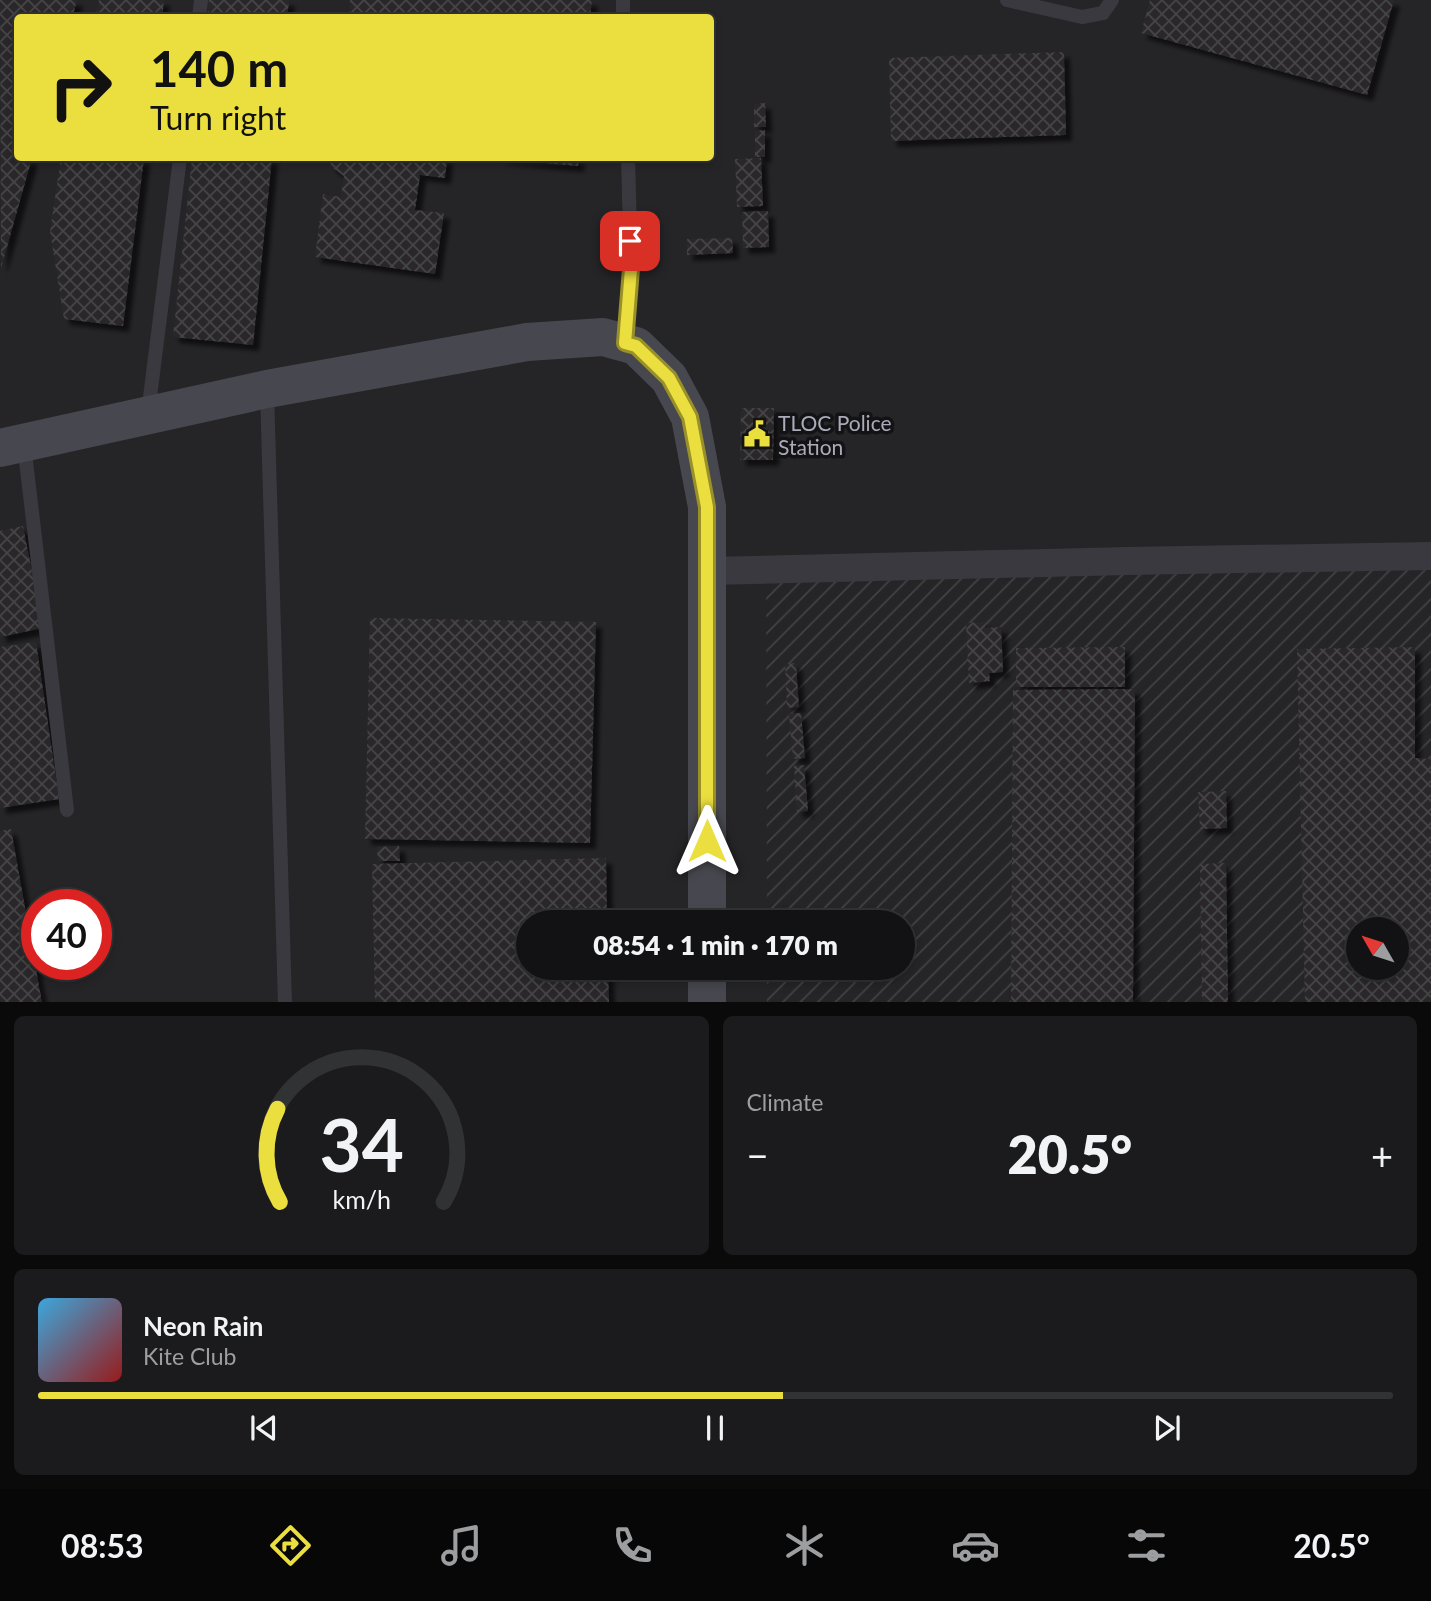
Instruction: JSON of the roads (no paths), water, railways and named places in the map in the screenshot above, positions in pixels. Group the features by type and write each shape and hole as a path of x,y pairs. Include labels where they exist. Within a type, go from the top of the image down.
{"street":[{"path":"12,445 267,389 527,342 603,337 636,346 669,378 690,417 707,507 707,910"},
{"path":"708,571 1431,556"},
{"path":"706,1002 707,980"}],"lane":[{"path":"1006,0 1082,17 1103,13 1112,0"},
{"path":"148,416 180,161"},
{"path":"625,343 631,269 628,161"},
{"path":"267,389 285,1002"},
{"path":"12,445 67,810"}],"place":[{"name":"TLOC Police Station","path":"757,434"}]}
